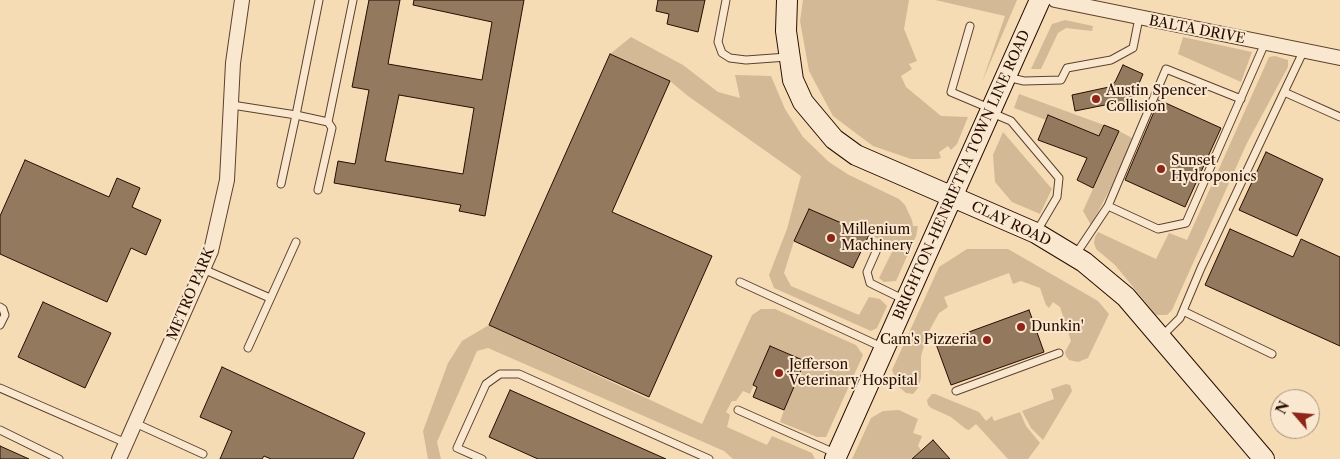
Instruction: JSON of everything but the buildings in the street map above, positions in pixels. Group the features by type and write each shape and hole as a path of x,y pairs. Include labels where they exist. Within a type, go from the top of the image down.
{"street":[{"name":"METRO PARK","path":"119,459 211,251 227,180 233,63 242,0"},
{"name":"CLAY ROAD","path":"787,0 786,31 793,80 803,102 834,139 856,154 1036,233 1084,262 1126,297 1264,459"},
{"name":"BRIGHTON-HENRIETTA TOWN LINE ROAD","path":"836,456 1040,0"},
{"name":"BALTA DRIVE","path":"1055,0 1340,58"}],"lane":[{"path":"281,184 319,0"},
{"path":"328,122 353,0"},
{"path":"726,0 718,42 722,53 730,58 746,60 790,57"},
{"path":"1007,77 1024,81 1060,80 1067,68 1111,60 1133,48 1139,18"},
{"path":"970,26 950,92 1011,121 1059,178 1058,197 1036,233"},
{"path":"1108,206 1158,229 1186,223 1265,43"},
{"path":"1160,337 1180,318 1201,268 1303,52"},
{"path":"1074,256 1108,206 1166,69 1241,99"},
{"path":"1284,92 1340,117"},
{"path":"232,105 296,114 328,122 332,128 318,190"},
{"path":"248,348 296,242"},
{"path":"878,247 867,272 870,283 906,300"},
{"path":"203,269 270,298"},
{"path":"740,282 884,348"},
{"path":"0,307 5,315 0,325"},
{"path":"1183,311 1272,354"},
{"path":"956,391 1059,353"},
{"path":"482,459 457,448 486,384 500,374 520,374 709,459"},
{"path":"0,388 126,443"},
{"path":"738,410 836,456"},
{"path":"134,423 204,454"},
{"path":"0,430 60,459"}],"shaded area":[{"path":"803,0 909,0 904,29 917,61 909,64 912,69 901,76 906,87 941,116 968,117 957,144 951,150 948,146 939,152 941,158 911,159 873,146 833,116 809,71 800,21"},
{"path":"935,0 1017,0 982,82 1005,16"},
{"path":"1065,20 1093,26 1092,31 1066,28 1058,33 1041,69 1031,69 1052,24"},
{"path":"631,37 683,65 718,92 740,98 735,75 771,76 785,109 803,137 829,162 849,175 899,199 905,205 913,226 918,226 916,236 896,281 884,282 879,278 895,246 809,209 794,241 784,273 791,286 859,315 869,297 880,299 887,306 877,328 871,331 774,288 769,275 787,229 801,176 688,96 670,81 610,54"},
{"path":"1183,37 1252,52 1241,82 1178,54"},
{"path":"1275,56 1288,60 1288,67 1247,143 1172,310 1167,315 1156,315 1115,265 1096,249 1095,237 1098,232 1156,259 1169,233 1187,240 1269,57"},
{"path":"1019,94 1104,125 1099,136 1048,116 1046,120 1014,108"},
{"path":"1119,131 1132,138 1117,176 1091,225 1083,211"},
{"path":"1003,132 1052,189 1040,214 1012,202 995,182 993,155"},
{"path":"967,249 1008,249 1098,301 1109,314 1088,358 1078,362 1069,360 1065,352 1071,341 1060,307 1053,302 1049,308 1046,305 1040,288 1021,281 1013,284 1009,273 944,297 948,307 939,313 928,333 921,356 921,378 918,388 913,394 906,393 899,387 892,370 939,267"},
{"path":"761,309 775,309 856,345 863,355 826,437 817,437 780,422 805,361 771,346 750,394 743,391 736,401 732,401 726,412 730,415 727,427 767,445 772,436 812,453 815,459 733,459 724,451 488,348 477,351 437,442 441,459 428,459 423,431 448,363 462,341 489,325 702,424 752,315"},
{"path":"1066,384 1070,385 1072,391 1043,440 1031,428 1022,411 1054,399 1051,389"},
{"path":"932,394 979,412 986,421 992,416 994,421 1020,412 1026,426 1040,443 1028,459 1008,459 976,424 969,430 966,429 951,417 931,408 927,400"},
{"path":"899,410 918,419 913,433 922,436 918,446 921,450 912,459 852,459 871,418 883,411"}],"place":[{"name":"Austin Spencer Collision","path":"1096,99"},
{"name":"Sunset Hydroponics","path":"1161,169"},
{"name":"Millenium Machinery","path":"831,238"},
{"name":"Dunkin'","path":"1021,327"},
{"name":"Cam's Pizzeria","path":"987,340"},
{"name":"Jefferson Veterinary Hospital","path":"779,373"}]}
